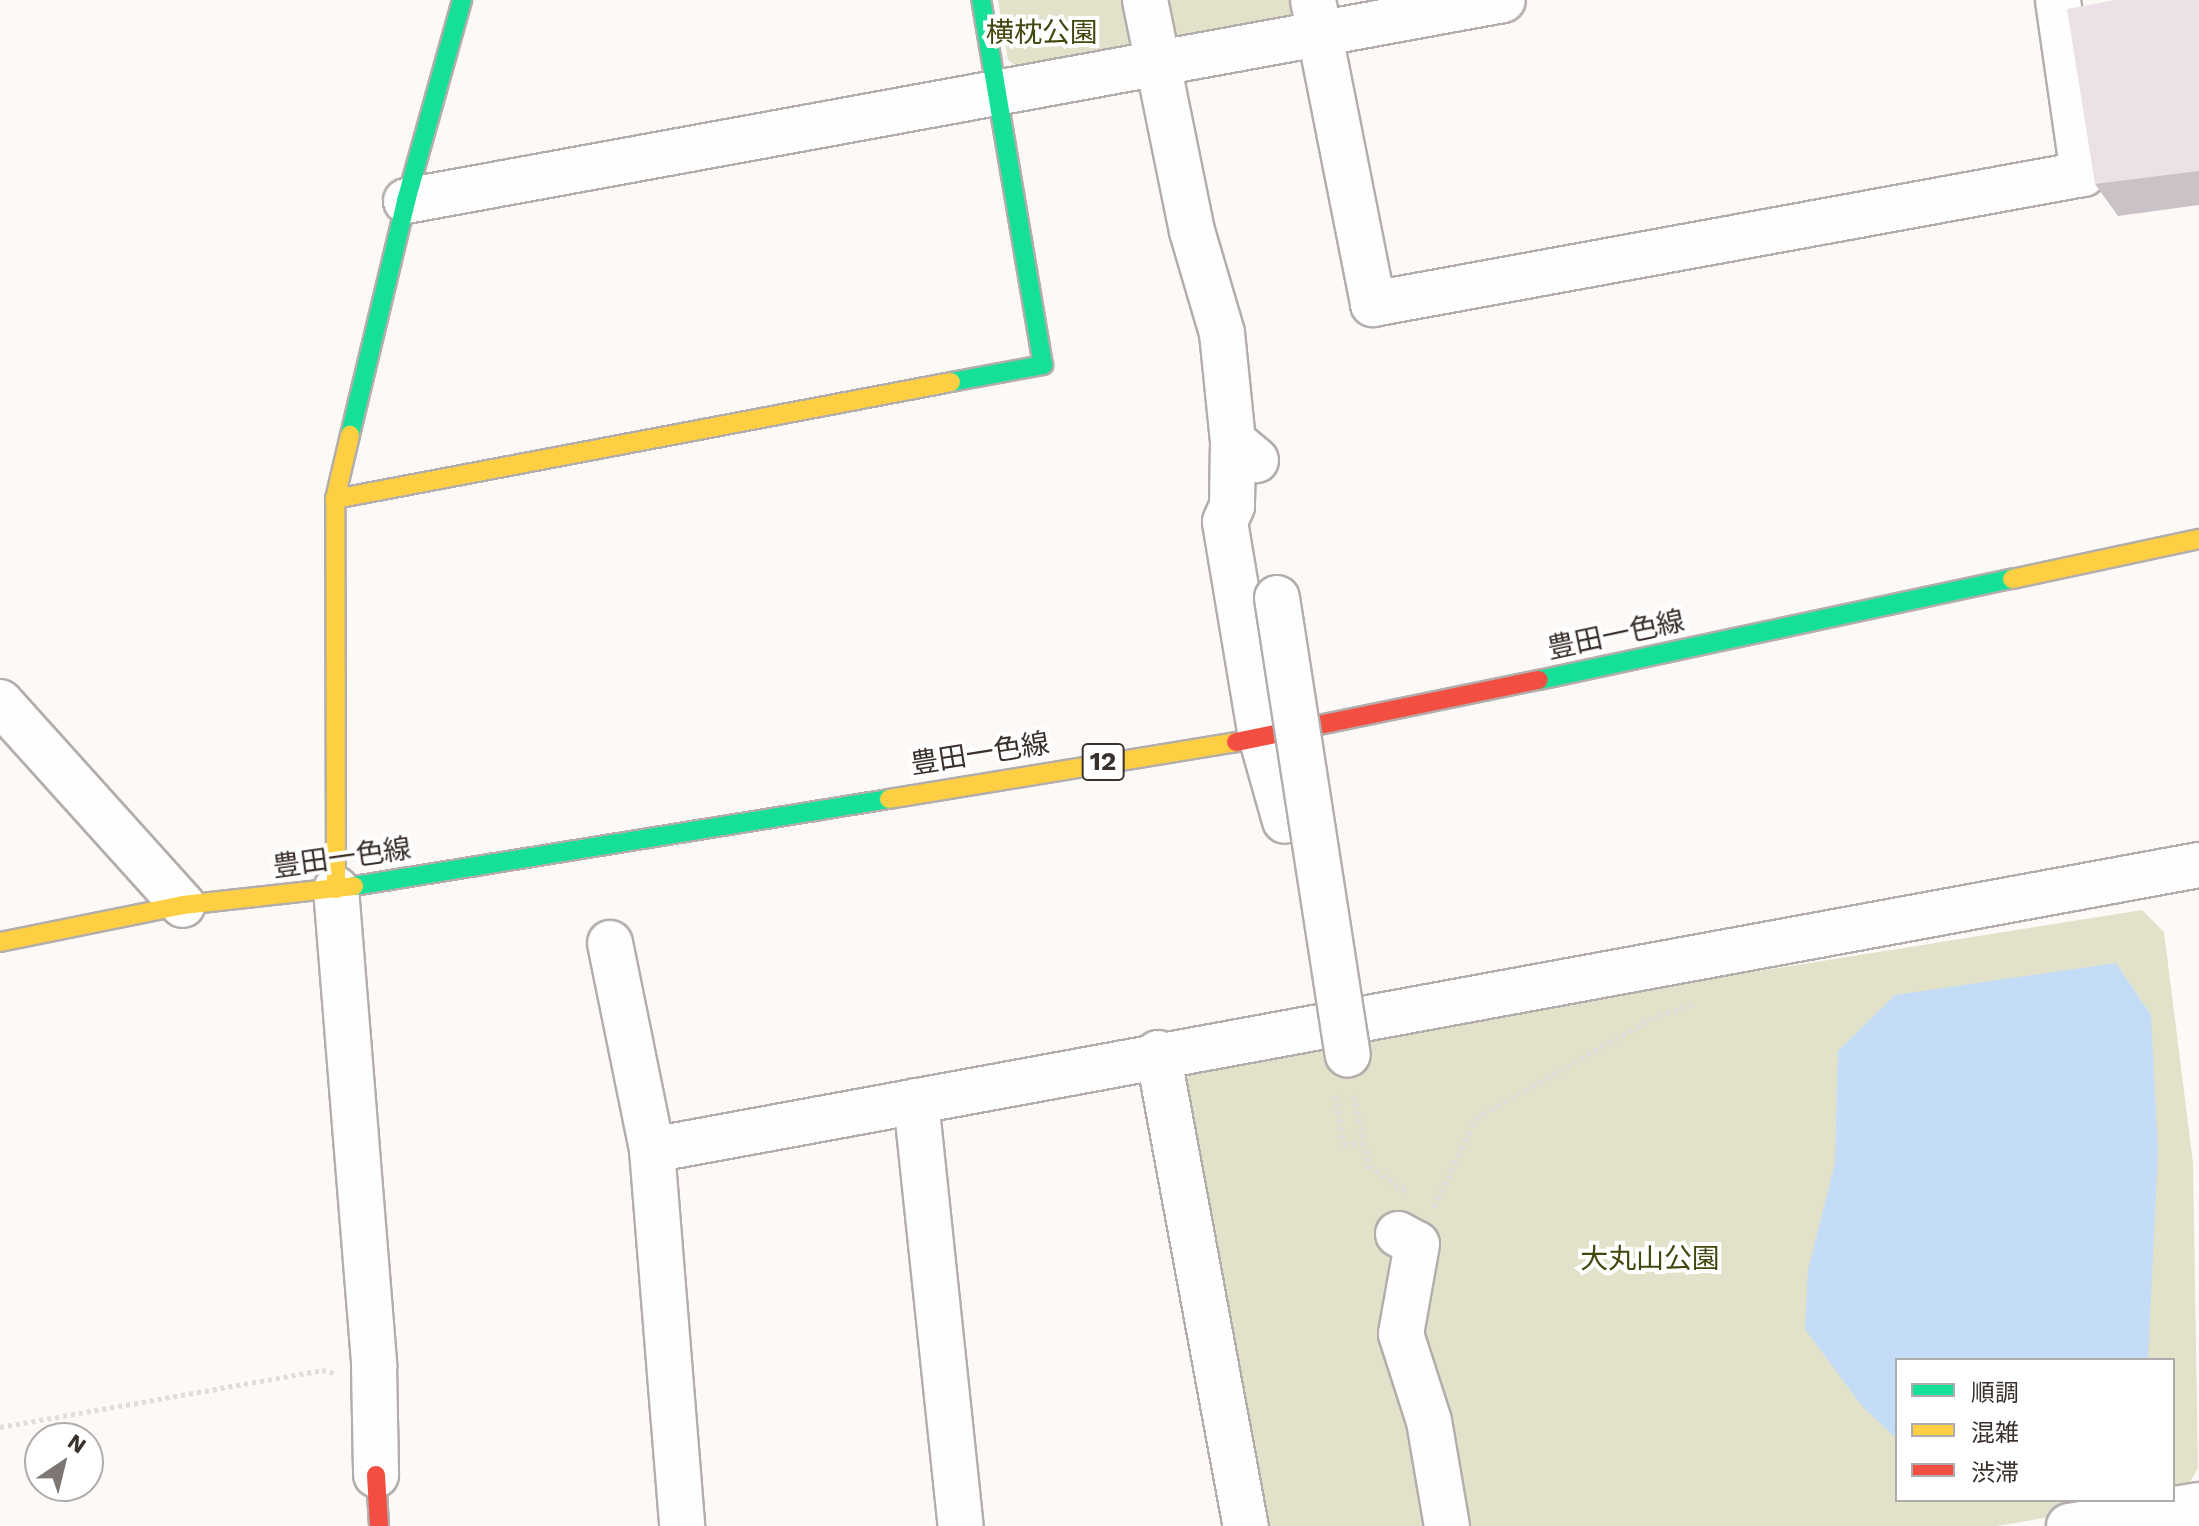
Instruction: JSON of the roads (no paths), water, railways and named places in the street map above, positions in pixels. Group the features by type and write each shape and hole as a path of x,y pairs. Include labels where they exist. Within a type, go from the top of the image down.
{"main road":[{"path":"336,889 335,499 406,201 462,0"},
{"path":"335,499 1043,365 1000,92 981,0"},
{"name":"豊田一色線","path":"0,942 183,905 336,889 1261,736 2199,539"},
{"path":"376,1475 379,1526"}],"street":[{"path":"1145,0 1155,64 1222,333 1244,450 1232,506 1225,522 1261,736 1285,821"},
{"path":"406,201 1155,64 1316,17 1503,0"},
{"path":"1316,17 1373,304 2083,174 2058,0"},
{"path":"1277,598 1341,1074"},
{"path":"0,702 183,905"},
{"path":"652,1150 1158,1053 2199,865"},
{"path":"336,889 374,1383 376,1475"},
{"path":"610,943 652,1150 682,1526"},
{"path":"1158,1053 1246,1526"},
{"path":"916,1101 961,1526"},
{"path":"1407,1239 1401,1334 1429,1421 1447,1526"},
{"path":"2069,1526 2199,1505"}],"water":[{"path":"2116,963 2151,1015 2158,1151 2148,1358 1895,1358 1895,1437 1861,1405 1805,1329 1808,1270 1835,1163 1838,1051 1895,995"}],"park label":[{"name":"横枕公園","path":"1042,33"},
{"name":"大丸山公園","path":"1650,1259"}]}
